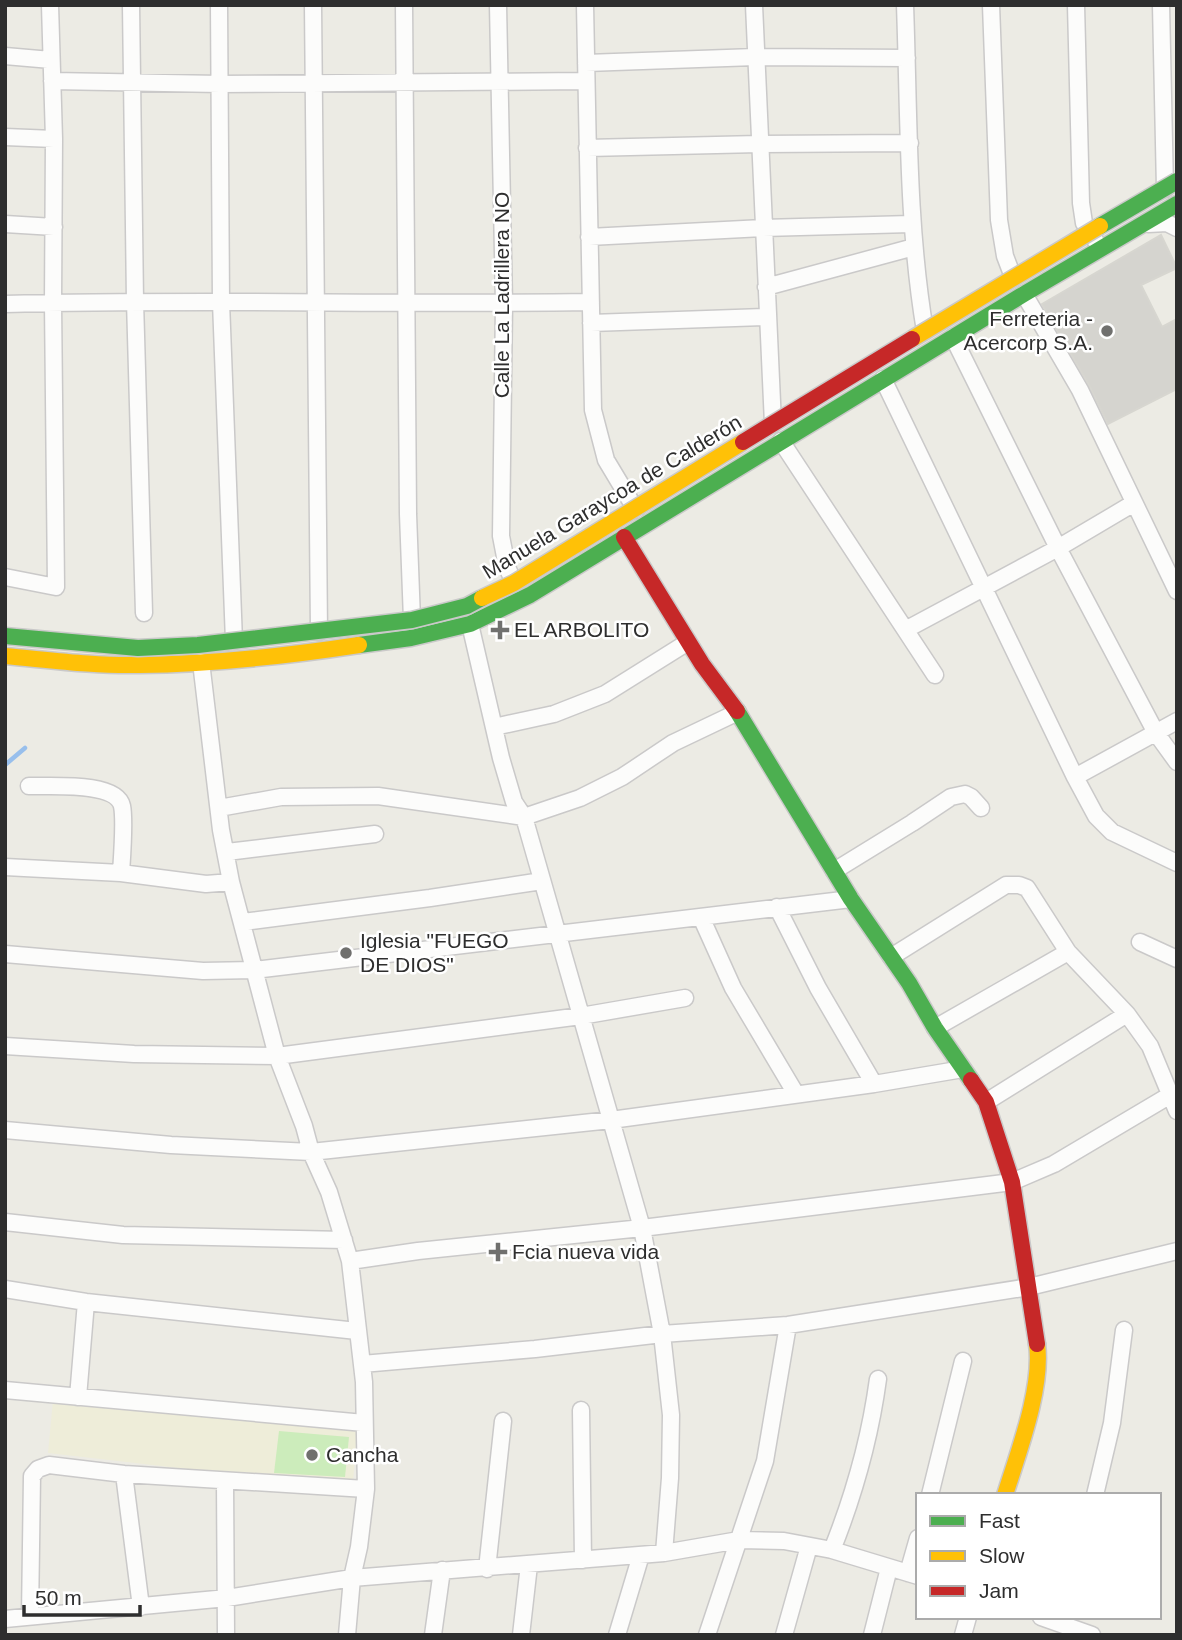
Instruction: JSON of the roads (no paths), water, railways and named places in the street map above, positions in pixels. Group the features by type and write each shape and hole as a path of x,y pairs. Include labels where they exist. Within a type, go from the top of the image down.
{"street":[{"path":"5,577 56,587 54,139 50,5"},
{"path":"131,5 135,301 144,612"},
{"path":"219,5 221,302 234,641"},
{"path":"313,5 319,632"},
{"path":"404,5 412,620"},
{"name":"Calle La Ladrillera NO","path":"498,5 504,304 501,536 507,566 514,583"},
{"path":"585,5 593,410 606,460 636,509"},
{"path":"754,5 773,424"},
{"path":"905,5 911,224 925,331"},
{"path":"991,5 999,220 1005,257 1013,277"},
{"path":"1076,5 1081,202 1084,223 1102,247"},
{"path":"1161,5 1171,185"},
{"path":"5,56 51,60"},
{"path":"586,63 755,57 907,58"},
{"path":"52,81 220,84 585,81"},
{"path":"5,137 54,139"},
{"path":"587,148 910,143"},
{"name":"Manuela Garaycoa de Calderón","path":"5,636 138,648 319,632 412,620 467,606 514,583 1013,277 1171,185"},
{"name":"Manuela Garaycoa de Calderón","path":"5,656 128,665 201,662 320,651 411,638 470,624 530,595 883,379 1177,204"},
{"path":"1142,225 1158,222 1177,228"},
{"path":"5,224 54,227"},
{"path":"589,237 911,224"},
{"path":"766,287 914,247"},
{"path":"1024,294 1080,390 1177,591"},
{"path":"5,304 135,301 316,304 591,302"},
{"path":"591,323 767,317"},
{"path":"953,338 1058,548 1156,733 1177,762"},
{"path":"883,379 1096,816 1112,832 1177,863"},
{"path":"781,441 935,675"},
{"path":"906,629 1058,548 1134,503"},
{"path":"624,537 702,664 738,712 851,899 986,1102 1012,1182 1039,1359 1028,1419 1006,1493"},
{"path":"470,624 501,758 514,802 524,817 642,1228 663,1334 671,1415 670,1478 664,1553"},
{"path":"494,727 554,715 605,694 688,642"},
{"path":"201,662 231,882 276,1056 304,1126 311,1152 330,1192 349,1261 365,1382 366,1489 352,1578 347,1635"},
{"path":"219,805 281,797 378,796 524,817 591,793 622,777 673,743 738,712"},
{"path":"1075,777 1177,721"},
{"path":"29,786 101,789 115,794 122,805 121,873"},
{"path":"834,871 951,797 965,794 981,807"},
{"path":"227,852 375,834"},
{"path":"5,867 121,873 206,884 231,882"},
{"path":"243,922 542,881"},
{"path":"891,957 1006,886 1012,884 1027,888 1068,952 1127,1014 1150,1046 1177,1111"},
{"path":"5,954 203,971 254,970 851,899"},
{"path":"777,907 818,988 874,1084"},
{"path":"701,917 733,988 796,1094"},
{"path":"1140,942 1177,959"},
{"path":"935,1028 1068,952"},
{"path":"5,1046 134,1054 276,1056 581,1016 685,998"},
{"path":"986,1102 1127,1014"},
{"path":"5,1130 171,1145 311,1152 611,1120 963,1069"},
{"path":"349,1261 1012,1182 1054,1164 1172,1094"},
{"path":"5,1222 123,1235 344,1240"},
{"path":"362,1364 535,1349 663,1334 788,1325 1029,1287 1177,1251"},
{"path":"5,1289 86,1302 357,1331"},
{"path":"78,1397 86,1302"},
{"path":"707,1635 765,1461 788,1325"},
{"path":"1095,1493 1112,1423 1124,1330"},
{"path":"930,1493 962,1361"},
{"path":"832,1550 853,1494 873,1416 878,1379"},
{"path":"5,1390 364,1423"},
{"path":"581,1410 583,1560"},
{"path":"487,1569 503,1421"},
{"path":"30,1616 32,1476 38,1469 49,1465 124,1474 366,1489"},
{"path":"124,1474 141,1607"},
{"path":"225,1481 226,1635"},
{"path":"5,1619 227,1598 352,1578 664,1553 739,1540 784,1541 832,1550 913,1575 916,1553"},
{"path":"784,1635 808,1546"},
{"path":"617,1635 641,1555"},
{"path":"521,1635 529,1565"},
{"path":"872,1635 889,1568"},
{"path":"433,1635 442,1570"},
{"path":"1058,1625 1092,1635"}],"waterway":[{"path":"5,765 25,748"}],"place":[{"name":"Ferreteria - Acercorp S.A.","path":"1107,331"},
{"name":"EL ARBOLITO","path":"500,630"},
{"name":"Iglesia \"FUEGO DE DIOS\"","path":"346,953"},
{"name":"Fcia nueva vida","path":"498,1252"},
{"name":"Cancha","path":"312,1455"}]}
